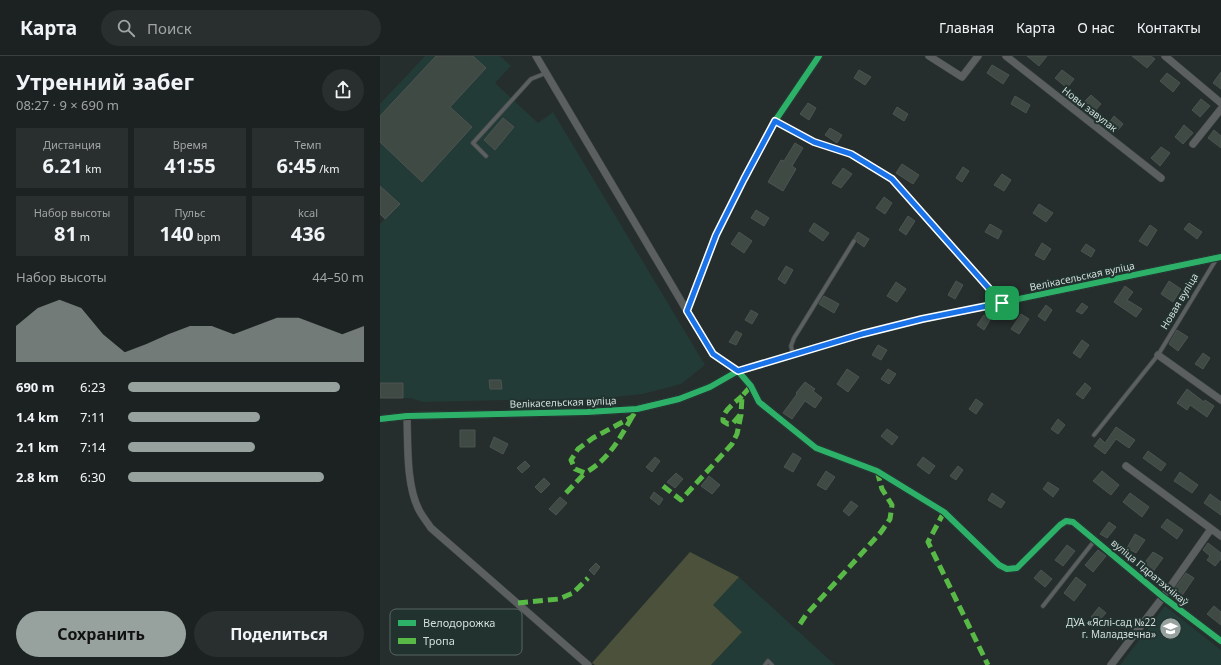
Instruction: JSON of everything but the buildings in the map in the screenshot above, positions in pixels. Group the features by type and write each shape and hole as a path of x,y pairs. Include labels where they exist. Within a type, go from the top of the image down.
{"street":[{"path":"536,56 713,354 738,371"},
{"path":"687,311 716,235 744,179 775,121 819,56"},
{"path":"929,56 962,77 978,56"},
{"name":"Новы завулак","path":"1006,56 1161,178"},
{"path":"1165,56 1221,103"},
{"path":"1193,144 1221,109"},
{"name":"Велікасельская вуліца","path":"380,418 407,416 587,412 637,409 679,399 710,387 738,371 793,356 862,334 922,319 1219,257"},
{"path":"1158,355 1221,400"},
{"name":"вуліца Гідратэхнікаў","path":"738,371 751,386 759,402 816,448 877,471 944,512 999,565 1007,569 1017,568 1060,525 1066,521 1072,522 1163,597 1221,641"},
{"path":"407,416 408,455 412,486 418,509 431,528 588,665"},
{"path":"1126,466 1221,536"},
{"path":"1111,665 1163,597 1211,529"}],"lane":[{"path":"486,156 473,143 531,79 546,73"},
{"path":"775,121 814,142 851,154 892,179 1002,303"},
{"path":"793,356 791,346 794,338 854,241"},
{"name":"Новая вуліца","path":"1094,435 1158,355 1219,257"},
{"path":"1042,606 1095,540"},
{"path":"765,665 768,661 772,665"}],"shaded area":[{"path":"425,56 500,56 511,66 495,83 538,123 553,112 705,365 681,384 643,394 606,398 423,402 410,398 380,398 380,224 385,219 380,214 380,104"},
{"path":"690,552 739,577 713,605 742,632 711,665 595,665 592,663"},
{"path":"739,577 835,665 711,665 742,632 712,605"},
{"name":"ДУА «Яслі-сад №22 г. Маладзечна»","path":"1165,606 1221,650 1221,665 1120,665"}],"marked path":[{"path":"663,486 681,500 732,444 737,434 741,415 742,396 751,386"},
{"path":"740,415 733,423 728,424 723,421 723,417 727,411 742,396"},
{"path":"632,417 607,456 585,473 575,469 571,460 578,449 593,438 632,417 637,409"},
{"path":"800,624 806,615 881,532 890,519 892,505 882,489 877,471"},
{"path":"566,493 585,473"},
{"path":"944,512 928,542 988,665"},
{"path":"518,603 559,599 573,593 588,578"}],"cycle path":[{"path":"819,56 775,121 744,179 716,235 687,311 713,354 738,371 751,386 759,402 816,448 877,471 944,512 999,565 1007,569 1017,568 1060,525 1066,521 1073,522 1163,597 1221,641"},
{"path":"380,419 407,416 587,412 637,409 679,399 710,387 738,371 862,334 922,319 1221,257"}],"place":[{"name":"ДУА «Яслі-сад №22 г. Маладзечна»","path":"1171,628"}],"route":[{"path":"775,121 814,142 851,154 892,179 1002,303 922,319 862,334 793,356 738,371 713,354 687,311 716,235 775,121"}]}
